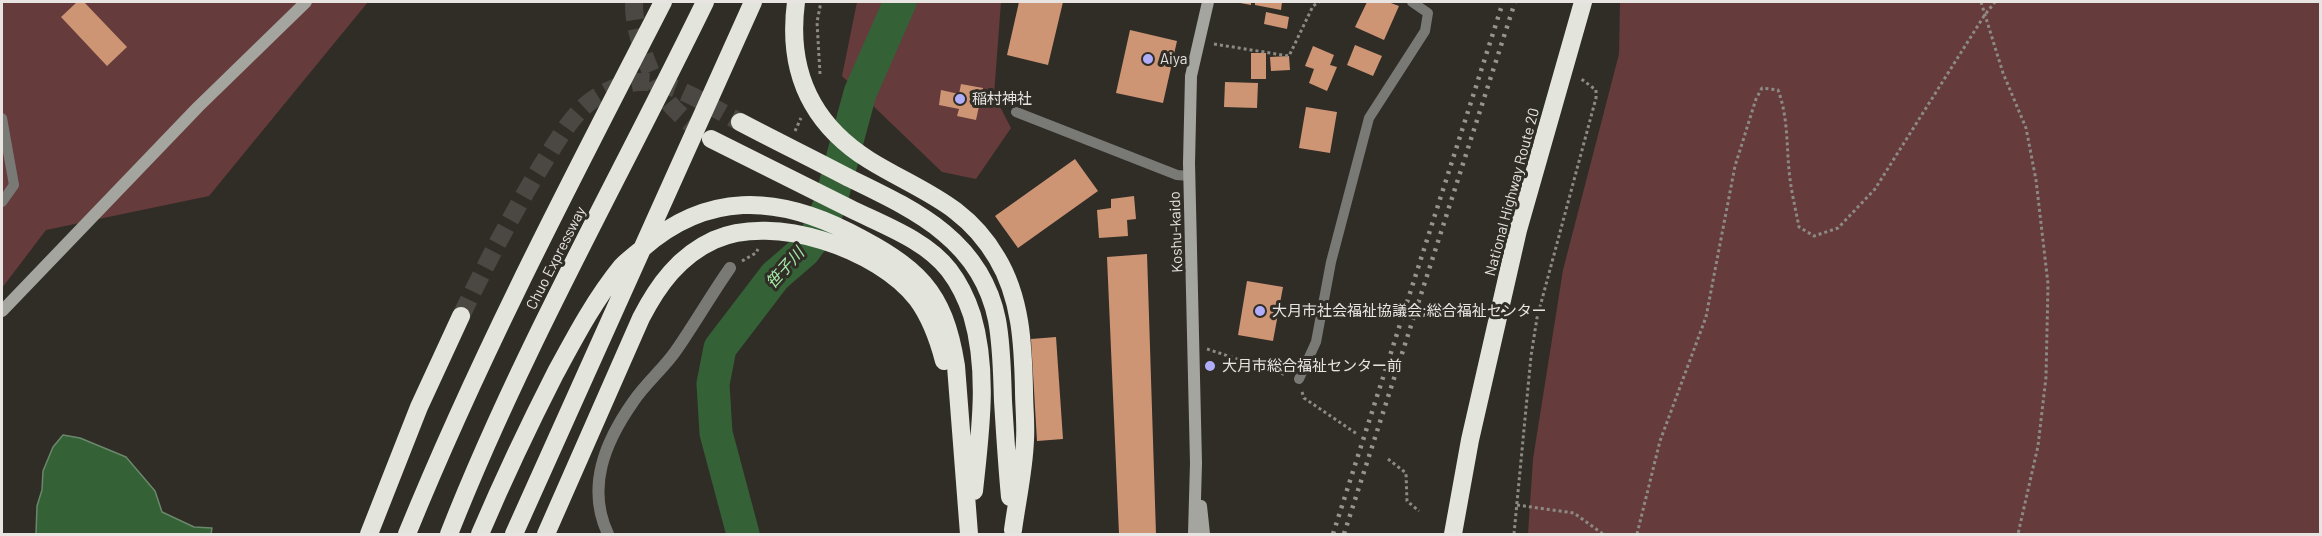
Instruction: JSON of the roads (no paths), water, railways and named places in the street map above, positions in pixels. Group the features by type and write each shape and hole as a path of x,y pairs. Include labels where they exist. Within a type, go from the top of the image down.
{"highway":[{"name":"Chuo Expressway","path":"407,534 465,397 510,303 663,2"},
{"name":"Chuo Expressway","path":"449,534 496,423 536,338 705,2"},
{"path":"514,534 753,2"},
{"path":"796,2 793,24 794,52 801,79 812,104 828,126 849,146 869,160 939,198 963,216 982,234 997,258 1013,293 1023,342 1025,441 1013,532"},
{"name":"National Highway Route 20","path":"1453,534 1470,440 1518,230 1583,2"},
{"path":"740,122 910,208 929,220 963,249 977,269 989,293 997,318 1001,347 1005,445 1013,532"},
{"path":"719,143 896,231 932,254 949,270 972,314 977,341 981,401 969,533"},
{"path":"480,534 510,465 546,393 599,296 624,265 657,236 681,221 705,211 731,205 767,206 808,215 836,226 882,260 915,297 930,318 946,368 952,430 969,533"},
{"path":"546,534 641,318 654,294 670,272 691,253 715,239 762,230 807,237 882,260"},
{"path":"369,534 419,407 461,316"}],"main road":[{"path":"2,310 198,107 306,2"},
{"name":"Koshu-kaido","path":"1194,534 1196,463 1189,176 1191,76 1208,2"},
{"name":"Koshu-kaido","path":"1196,463 1204,534"}],"street":[{"path":"608,534 601,519 598,476 607,444 633,401 674,353 730,268"}],"lane":[{"path":"1299,379 1316,342 1331,262 1369,118 1425,31 1428,13 1412,2"},
{"path":"1016,112 1177,175 1189,176"},
{"path":"2,118 14,185 2,202"}],"waterway":[{"name":"笹子川","path":"743,534 716,433 713,384 720,348 775,276 804,251 818,232 830,204 860,93 900,2"}],"tunnel":[{"path":"634,2 639,39 659,88 674,109 707,136"},
{"path":"461,316 501,236 545,160 569,124 593,99 619,86 638,82 657,83 689,95 740,122"}],"railway":[{"path":"1333,534 1503,2"},
{"path":"1344,534 1515,2"}],"place":[{"name":"Aiya","path":"1148,59"},
{"name":"稲村神社","path":"960,99"},
{"name":"大月市社会福祉協議会;総合福祉センター","path":"1260,311"},
{"name":"大月市総合福祉センター前","path":"1210,366"}]}
